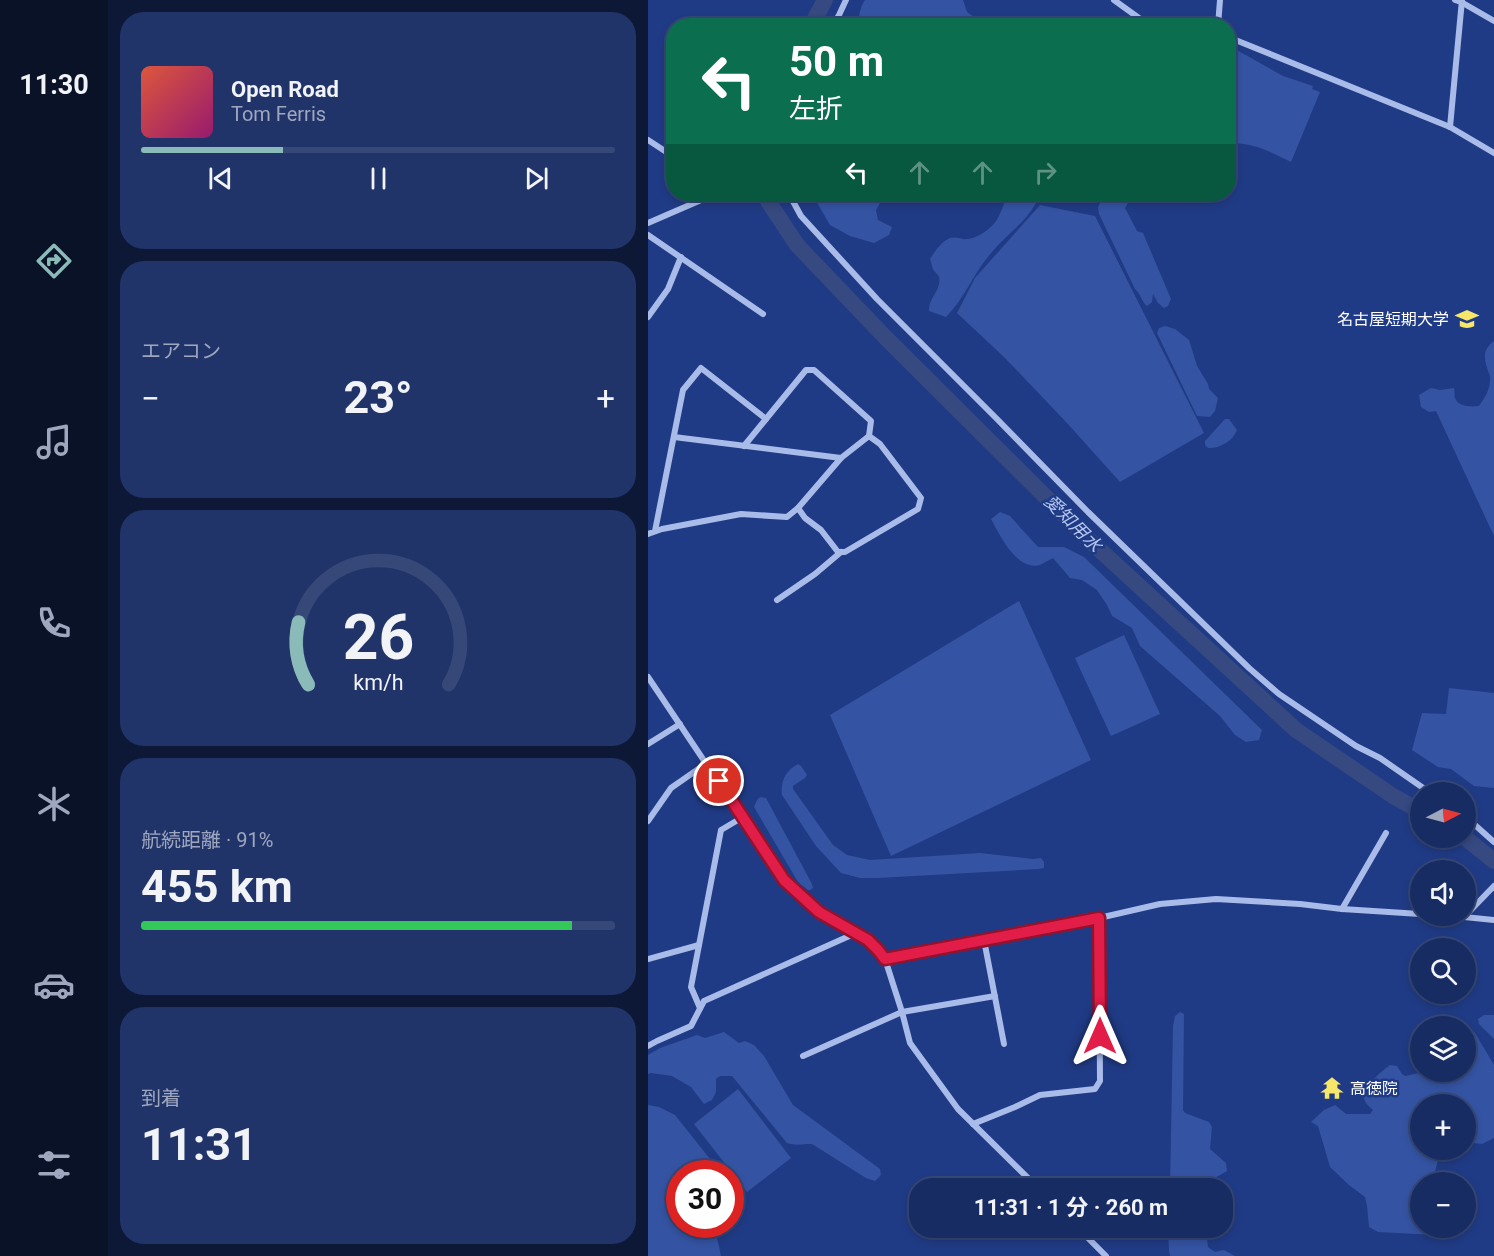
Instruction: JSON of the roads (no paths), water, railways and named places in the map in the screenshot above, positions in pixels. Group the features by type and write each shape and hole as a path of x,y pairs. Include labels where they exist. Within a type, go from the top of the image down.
{"street":[{"path":"837,18 846,0"},
{"path":"1114,0 1139,18"},
{"path":"1219,18 1221,0"},
{"path":"1450,128 1459,1 1494,21"},
{"path":"1236,40 1450,128 1494,153"},
{"path":"648,140 666,152"},
{"path":"648,223 699,201"},
{"path":"793,201 801,216 877,299 1089,512 1249,668 1278,694 1415,782"},
{"path":"648,235 763,314"},
{"path":"648,317 668,289 681,257"},
{"path":"744,446 806,370 814,370 871,421 869,436 841,458 798,508 787,517 741,514 651,532 683,390 702,368 766,419"},
{"path":"777,600 842,552 918,509 921,498 880,444 869,436"},
{"path":"674,437 841,458"},
{"path":"798,508 805,518 821,530 838,552 842,552"},
{"path":"648,677 784,880 819,912 868,940 885,959 910,1042 958,1109 1028,1178"},
{"path":"648,744 680,724"},
{"path":"648,821 671,788 706,763"},
{"path":"700,1008 691,987 721,830 743,818"},
{"path":"1476,826 1494,842"},
{"path":"1342,909 1386,833"},
{"path":"1476,905 1494,886"},
{"path":"885,959 1160,904 1216,899 1410,913"},
{"path":"973,1124 1040,1095 1095,1089 1100,1082 1099,918"},
{"path":"1476,918 1494,920"},
{"path":"648,1046 691,1026 704,1001 856,933"},
{"path":"984,940 1004,1044"},
{"path":"648,959 699,945"},
{"path":"803,1056 902,1012 995,996"},
{"path":"1088,1238 1106,1256"}],"waterway":[{"name":"愛知用水","path":"815,18 825,0"},
{"name":"愛知用水","path":"768,201 797,245 885,337 1089,540 1296,730 1410,805"},
{"name":"愛知用水","path":"1476,847 1494,861"}],"place":[{"name":"名古屋短期大学","path":"1467,319"},
{"name":"高徳院","path":"1332,1088"}]}
